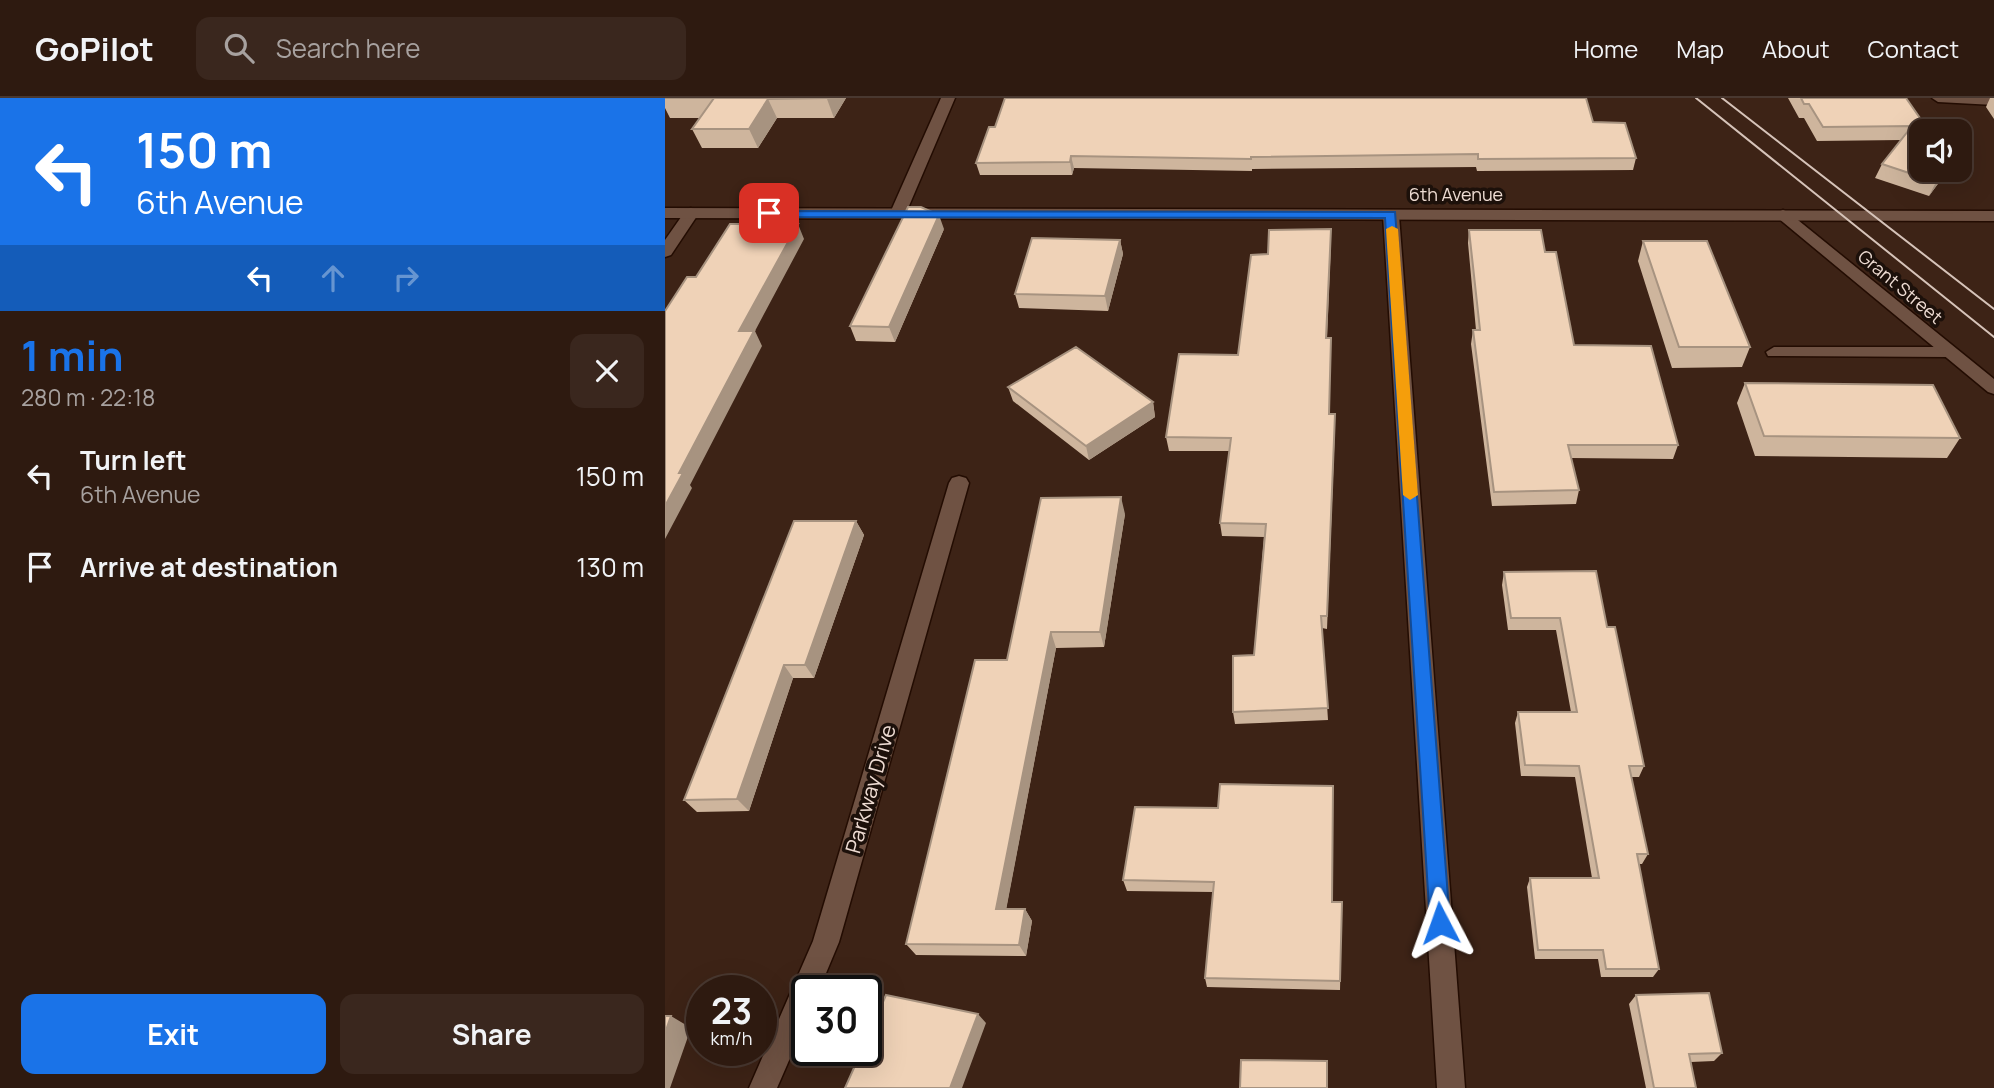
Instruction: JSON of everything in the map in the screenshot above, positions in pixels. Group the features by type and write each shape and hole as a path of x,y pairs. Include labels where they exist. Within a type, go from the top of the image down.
{"street":[{"path":"898,213 949,98"},
{"name":"6th Avenue","path":"665,213 1994,216"},
{"path":"665,253 691,213"},
{"path":"1391,215 1451,1088"},
{"name":"Grant Street","path":"1783,215 1994,388"},
{"name":"Parkway Drive","path":"763,1088 826,942 960,483"}],"lane":[{"path":"1938,98 1994,101"},
{"path":"1774,352 1948,352"}],"building":[{"path":"714,98 827,98 768,99 749,129 692,129"},
{"path":"1005,98 1586,98 1593,122 1625,123 1636,158 1478,159 1478,154 1251,159 1071,156 1070,162 976,163 989,127 995,127"},
{"path":"1801,98 1906,98 1921,119 1909,119 1909,126 1823,127 1809,104 1804,104"},
{"path":"1909,130 1909,173 1882,164"},
{"path":"908,207 921,207 939,215 889,327 850,326"},
{"path":"730,224 798,224 739,331 754,331 679,473 683,473 665,506 665,311 687,277 696,277"},
{"path":"1331,229 1326,338 1331,338 1329,414 1335,414 1327,616 1321,616 1328,708 1233,712 1233,656 1254,655 1266,524 1220,523 1231,438 1166,437 1179,354 1238,355 1251,255 1268,254 1269,230"},
{"path":"1469,230 1541,230 1545,252 1556,252 1574,345 1651,346 1678,445 1568,445 1579,490 1494,492 1473,330 1480,330"},
{"path":"1032,238 1120,240 1105,296 1015,294"},
{"path":"1643,241 1707,241 1750,347 1679,347"},
{"path":"1076,347 1153,402 1086,446 1008,387"},
{"path":"1745,383 1933,385 1960,438 1764,436"},
{"path":"1121,497 1100,632 1051,632 996,909 1025,909 1019,945 906,944 975,660 1007,660 1041,498"},
{"path":"794,521 856,521 805,665 784,665 737,799 684,800"},
{"path":"1596,571 1607,627 1615,627 1644,766 1629,766 1648,854 1637,854 1659,969 1606,969 1603,950 1538,950 1530,878 1599,878 1579,766 1525,765 1518,712 1577,712 1560,618 1511,618 1504,572"},
{"path":"1220,784 1333,786 1332,902 1342,902 1340,981 1205,978 1214,882 1123,880 1135,807 1218,808"},
{"path":"1709,993 1722,1053 1689,1054 1696,1088 1654,1088 1636,995"},
{"path":"886,995 978,1014 950,1088 845,1088 855,1066 882,1066 882,1004"},
{"path":"665,1016 671,1016 665,1033"},
{"path":"1241,1060 1327,1061 1327,1088 1240,1088"}],"tram line":[{"path":"1696,98 1994,337"},
{"path":"1722,98 1994,309"}],"slow traffic":[{"path":"1392,229 1410,495"}],"route":[{"path":"769,213 1391,215 1440,923"}]}
